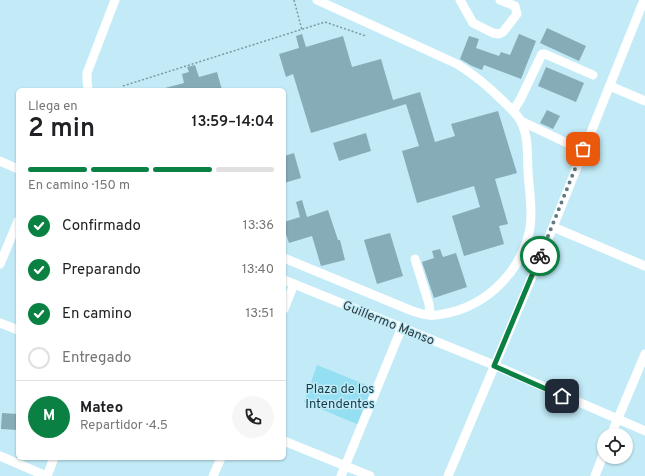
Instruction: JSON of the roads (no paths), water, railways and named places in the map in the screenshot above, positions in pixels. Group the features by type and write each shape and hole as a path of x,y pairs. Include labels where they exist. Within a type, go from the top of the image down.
{"street":[{"path":"88,88 87,72 115,0"},
{"path":"286,259 410,310 430,315 466,308 495,290 510,273 517,261 525,244 531,216 525,136 521,121 512,110 475,75 458,64 318,0"},
{"path":"460,0 473,23 493,33 499,34 504,32 516,18 517,14 515,6 500,0"},
{"path":"448,476 553,227 644,0"},
{"path":"512,110 520,100 542,54 593,75"},
{"path":"610,86 645,101"},
{"path":"521,121 569,144 583,149"},
{"path":"0,161 16,168"},
{"path":"0,264 16,225"},
{"path":"553,227 645,266"},
{"path":"415,259 429,304 430,315"},
{"name":"Guillermo Manso","path":"286,281 402,327 645,431"},
{"path":"286,304 294,284"},
{"path":"0,323 16,329"},
{"path":"341,476 402,327"},
{"path":"614,428 645,354"},
{"path":"286,442 370,476"},
{"path":"0,456 46,476 53,460"},
{"path":"214,476 220,460"},
{"path":"594,476 599,464"}],"park label":[{"name":"Plaza de los Intendentes","path":"340,396"}]}
